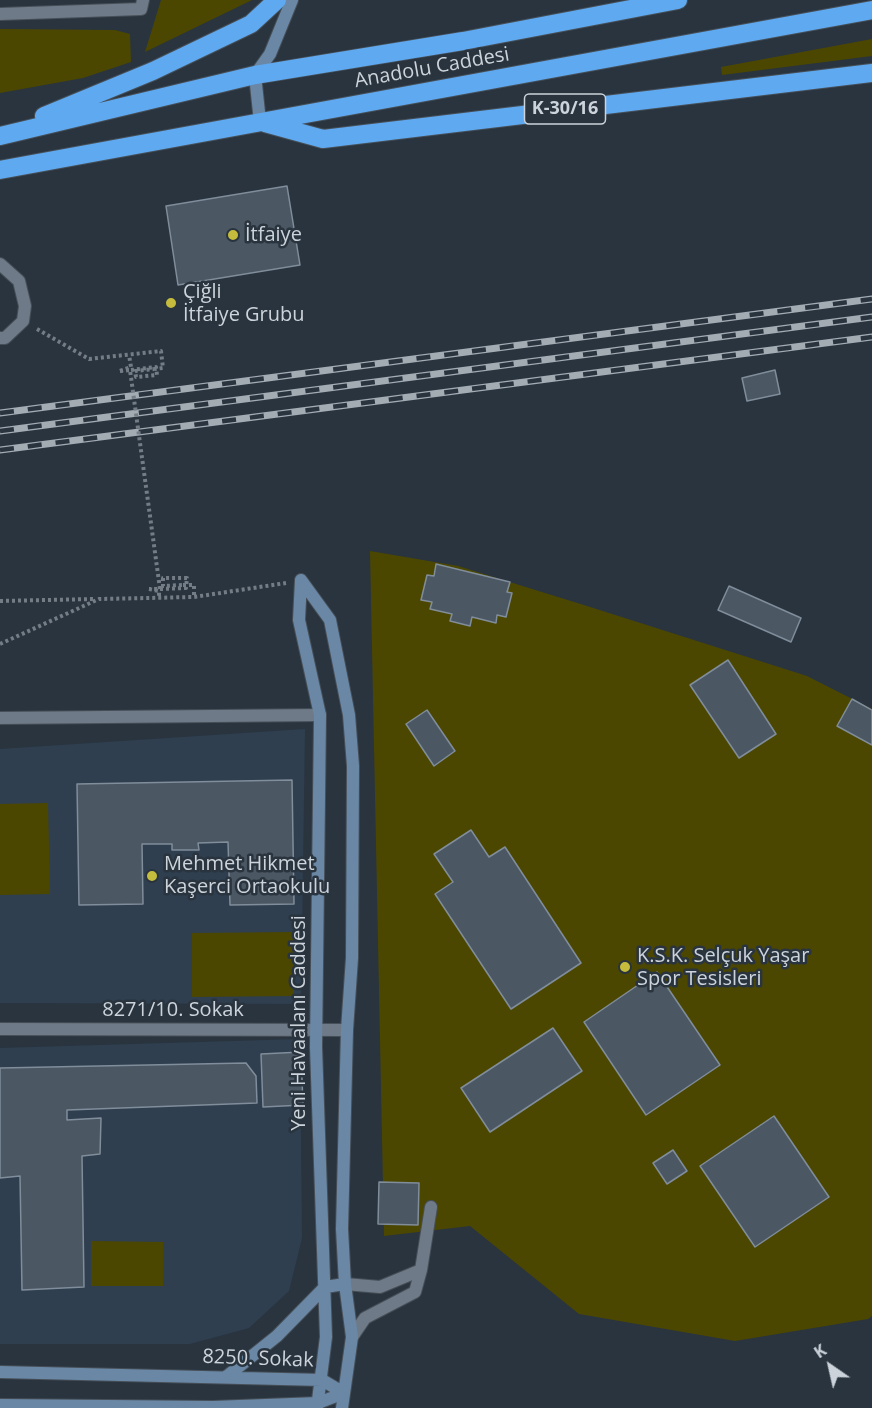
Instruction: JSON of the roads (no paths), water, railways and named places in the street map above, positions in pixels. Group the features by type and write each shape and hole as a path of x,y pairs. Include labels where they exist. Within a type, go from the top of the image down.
{"highway":[{"path":"0,135 153,71 251,24 277,0"},
{"name":"Anadolu Caddesi","path":"0,135 255,75 463,40 678,0"},
{"name":"Anadolu Caddesi","path":"0,170 872,10"},
{"name":"K-30/16","path":"260,122 323,139 872,73"}],"street":[{"path":"0,14 141,9 143,0"},
{"path":"260,122 255,75 270,54 292,0"},
{"path":"0,264 19,281 25,306 23,321 5,338 0,338"},
{"name":"Yeni Havaalanı Caddesi","path":"318,1406 326,1337 316,1030 320,715 299,620 301,580 330,620 349,715 353,766 352,958 346,1030"},
{"path":"0,718 320,715"},
{"name":"8271/10. Sokak","path":"0,1029 346,1030"},
{"path":"342,1408 352,1337 345,1284 342,1229 346,1030"},
{"path":"352,1337 365,1318 415,1292 421,1270 431,1207"},
{"path":"226,1377 278,1336 325,1287 345,1284 380,1287 421,1270"},
{"name":"8250. Sokak","path":"0,1372 321,1380 344,1393"},
{"path":"0,1405 214,1408 318,1406 344,1393"}],"railway":[{"path":"0,413 872,299"},
{"path":"0,431 872,317"},
{"path":"0,450 872,337"}],"place":[{"name":"İtfaiye","path":"233,235"},
{"name":"Çiğli İtfaiye Grubu","path":"171,303"},
{"name":"Mehmet Hikmet Kaşerci Ortaokulu","path":"152,876"},
{"name":"K.S.K. Selçuk Yaşar Spor Tesisleri","path":"625,967"}]}
